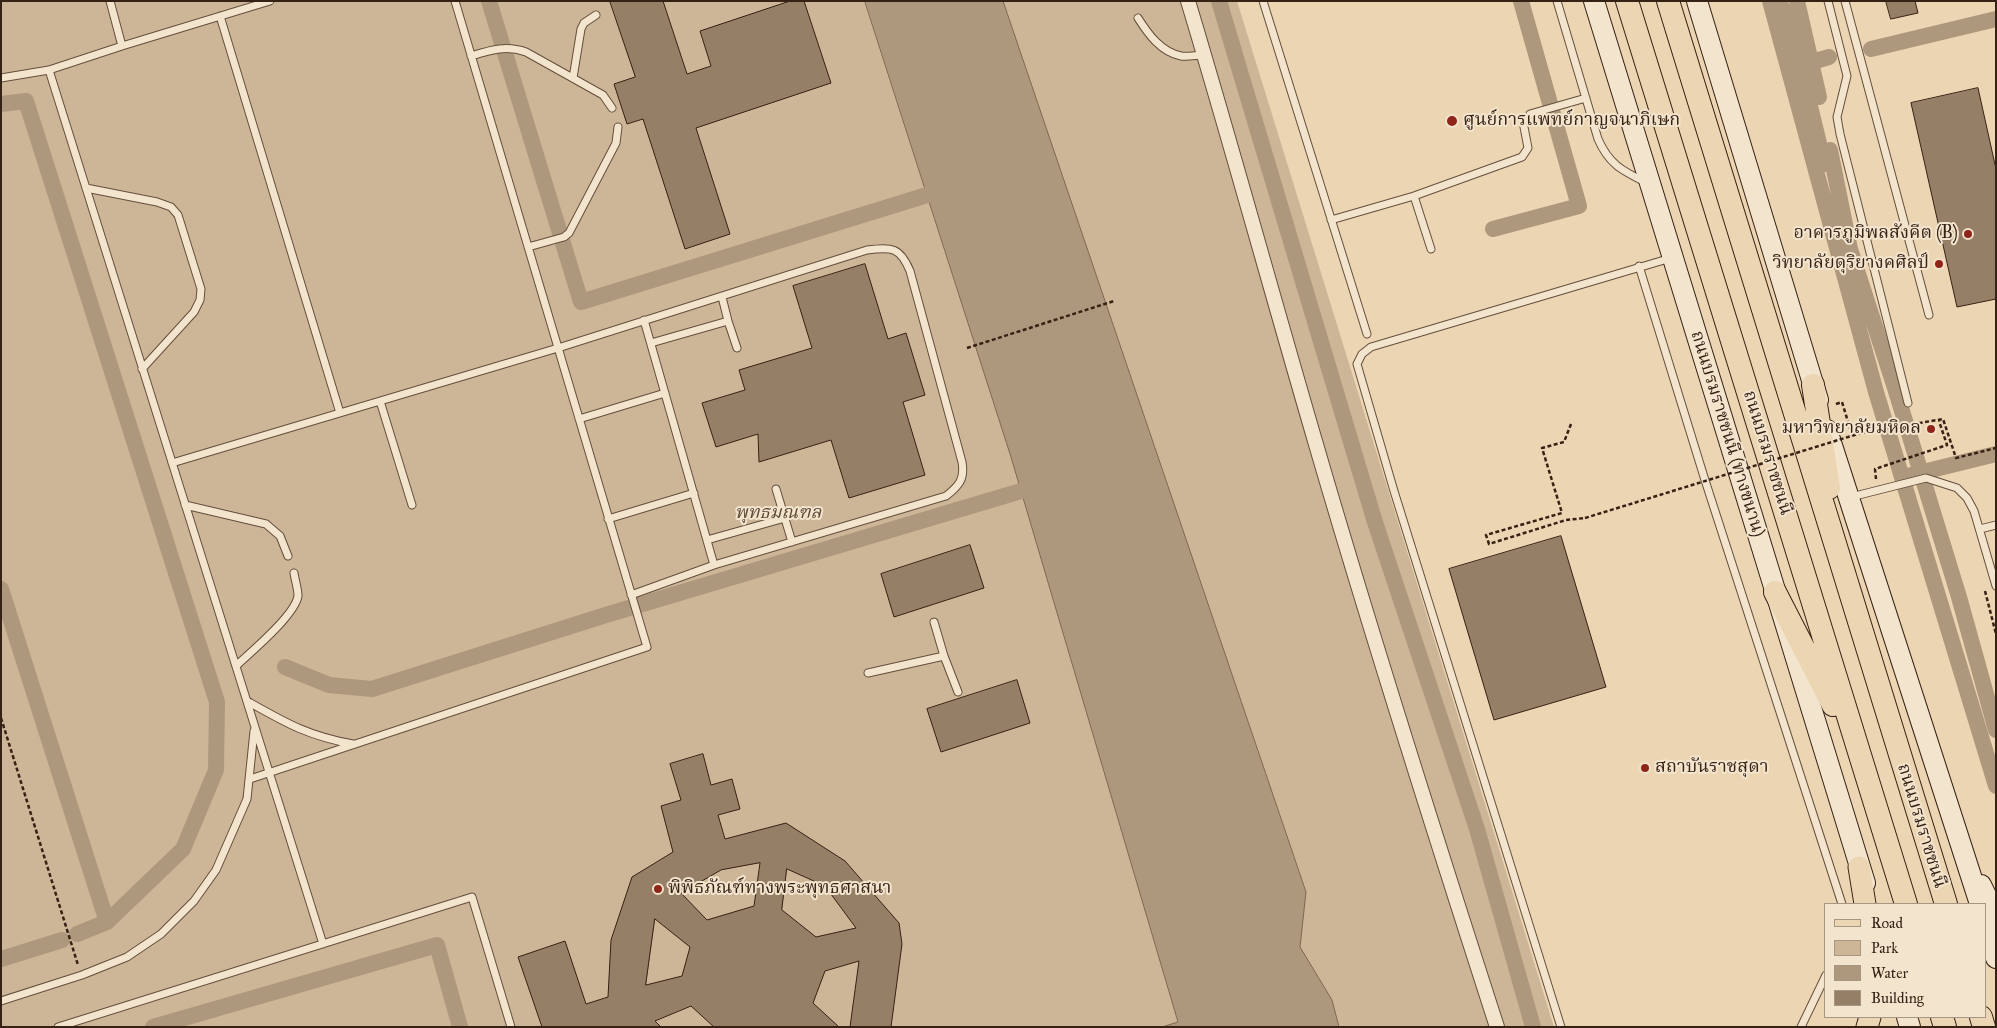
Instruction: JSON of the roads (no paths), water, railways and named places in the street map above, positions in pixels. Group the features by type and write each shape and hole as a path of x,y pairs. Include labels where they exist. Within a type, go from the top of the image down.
{"highway":[{"name":"ถนนบรมราชชนนี","path":"1627,1 1906,903"},
{"name":"ถนนบรมราชชนนี","path":"1668,1 1946,903"},
{"path":"1813,385 1841,566"},
{"path":"1775,592 1859,754"}],"main road":[{"name":"ถนนบรมราชชนนี (ทางขนาน)","path":"1594,1 1872,903"},
{"path":"1697,1 1813,385 1980,903"},
{"path":"1960,838 1996,916"},
{"path":"1859,867 1865,903"},
{"path":"1987,928 1996,958"}],"street":[{"path":"1188,1 1315,442 1496,1027"}],"lane":[{"path":"110,1 122,46"},
{"path":"1,78 48,70 270,1"},
{"path":"250,779 647,647 455,1"},
{"path":"1263,1 1367,334"},
{"path":"1557,1 1598,139 1604,152 1617,168 1650,185"},
{"path":"1828,1 1846,76 1837,117 1840,134 1908,403"},
{"path":"1845,1 1929,315"},
{"path":"573,78 581,29 584,23 596,15"},
{"path":"220,16 340,413"},
{"path":"1138,18 1147,33 1162,47 1180,56 1204,55"},
{"path":"471,56 504,47 526,52 603,95 612,108"},
{"path":"48,70 271,772 323,944"},
{"path":"1530,114 1586,98"},
{"path":"528,247 564,237 573,228 616,143 618,127"},
{"path":"1331,220 1414,196 1522,157 1528,148 1524,127"},
{"path":"86,188 157,202 171,207 178,215 201,289 200,300 194,312 142,368"},
{"path":"1414,196 1430,249"},
{"path":"172,463 558,348 867,250 881,248 893,250 904,256 910,271 962,462 964,471 961,482 946,496 714,565 631,595"},
{"path":"1561,1027 1357,364 1359,358 1371,347 1639,266 1673,258"},
{"path":"1639,266 1704,477 1842,903"},
{"path":"722,297 737,348"},
{"path":"644,320 714,565"},
{"path":"651,343 728,321"},
{"path":"579,419 665,393"},
{"path":"380,401 412,505"},
{"path":"1849,498 1926,478 1948,484 1962,492 1974,511 1996,586"},
{"path":"776,489 792,542"},
{"path":"608,519 694,493"},
{"path":"185,505 266,524 280,536 288,556"},
{"path":"707,540 785,518"},
{"path":"1980,529 1996,525"},
{"path":"237,665 295,605 298,594 294,573"},
{"path":"934,622 944,656 958,692"},
{"path":"868,673 944,656"},
{"path":"248,701 292,727 308,733 355,744"},
{"path":"1,1001 82,975 127,957 162,934 194,901 216,870 247,799 255,726"},
{"path":"58,1027 472,897 511,1027"},
{"path":"1801,1027 1824,979"}],"water":[{"path":"865,1 1003,1 1306,892 1300,947 1332,1000 1339,1027 1162,1027 1178,1022 1011,457"}],"waterway":[{"path":"489,1 581,302 927,195"},
{"path":"1219,1 1374,519 1477,829 1533,1027"},
{"path":"1493,229 1579,206 1521,1"},
{"path":"1770,1 1876,392 1996,786"},
{"path":"1797,1 1819,97"},
{"path":"1782,7 1800,65 1824,164"},
{"path":"1871,49 1996,19"},
{"path":"1802,65 1829,57"},
{"path":"1,104 26,101 217,702 216,770 183,849 107,922 1,589"},
{"path":"1830,150 1850,249 1959,597 1996,730"},
{"path":"1911,475 1996,454"},
{"path":"285,667 329,685 372,689 609,614 1021,491"},
{"path":"77,934 107,922"},
{"path":"1,959 62,940"},
{"path":"153,1027 437,945 460,1027"}],"place":[{"name":"ศูนย์การแพทย์กาญจนาภิเษก","path":"1452,121"},
{"name":"อาคารภูมิพลสังคีต (B)","path":"1968,234"},
{"name":"วิทยาลัยดุริยางคศิลป์","path":"1939,264"},
{"name":"มหาวิทยาลัยมหิดล","path":"1931,429"},
{"name":"สถาบันราชสุดา","path":"1645,768"},
{"name":"พิพิธภัณฑ์ทางพระพุทธศาสนา","path":"658,889"}],"park label":[{"name":"พุทธมณฑล","path":"778,514"}]}
